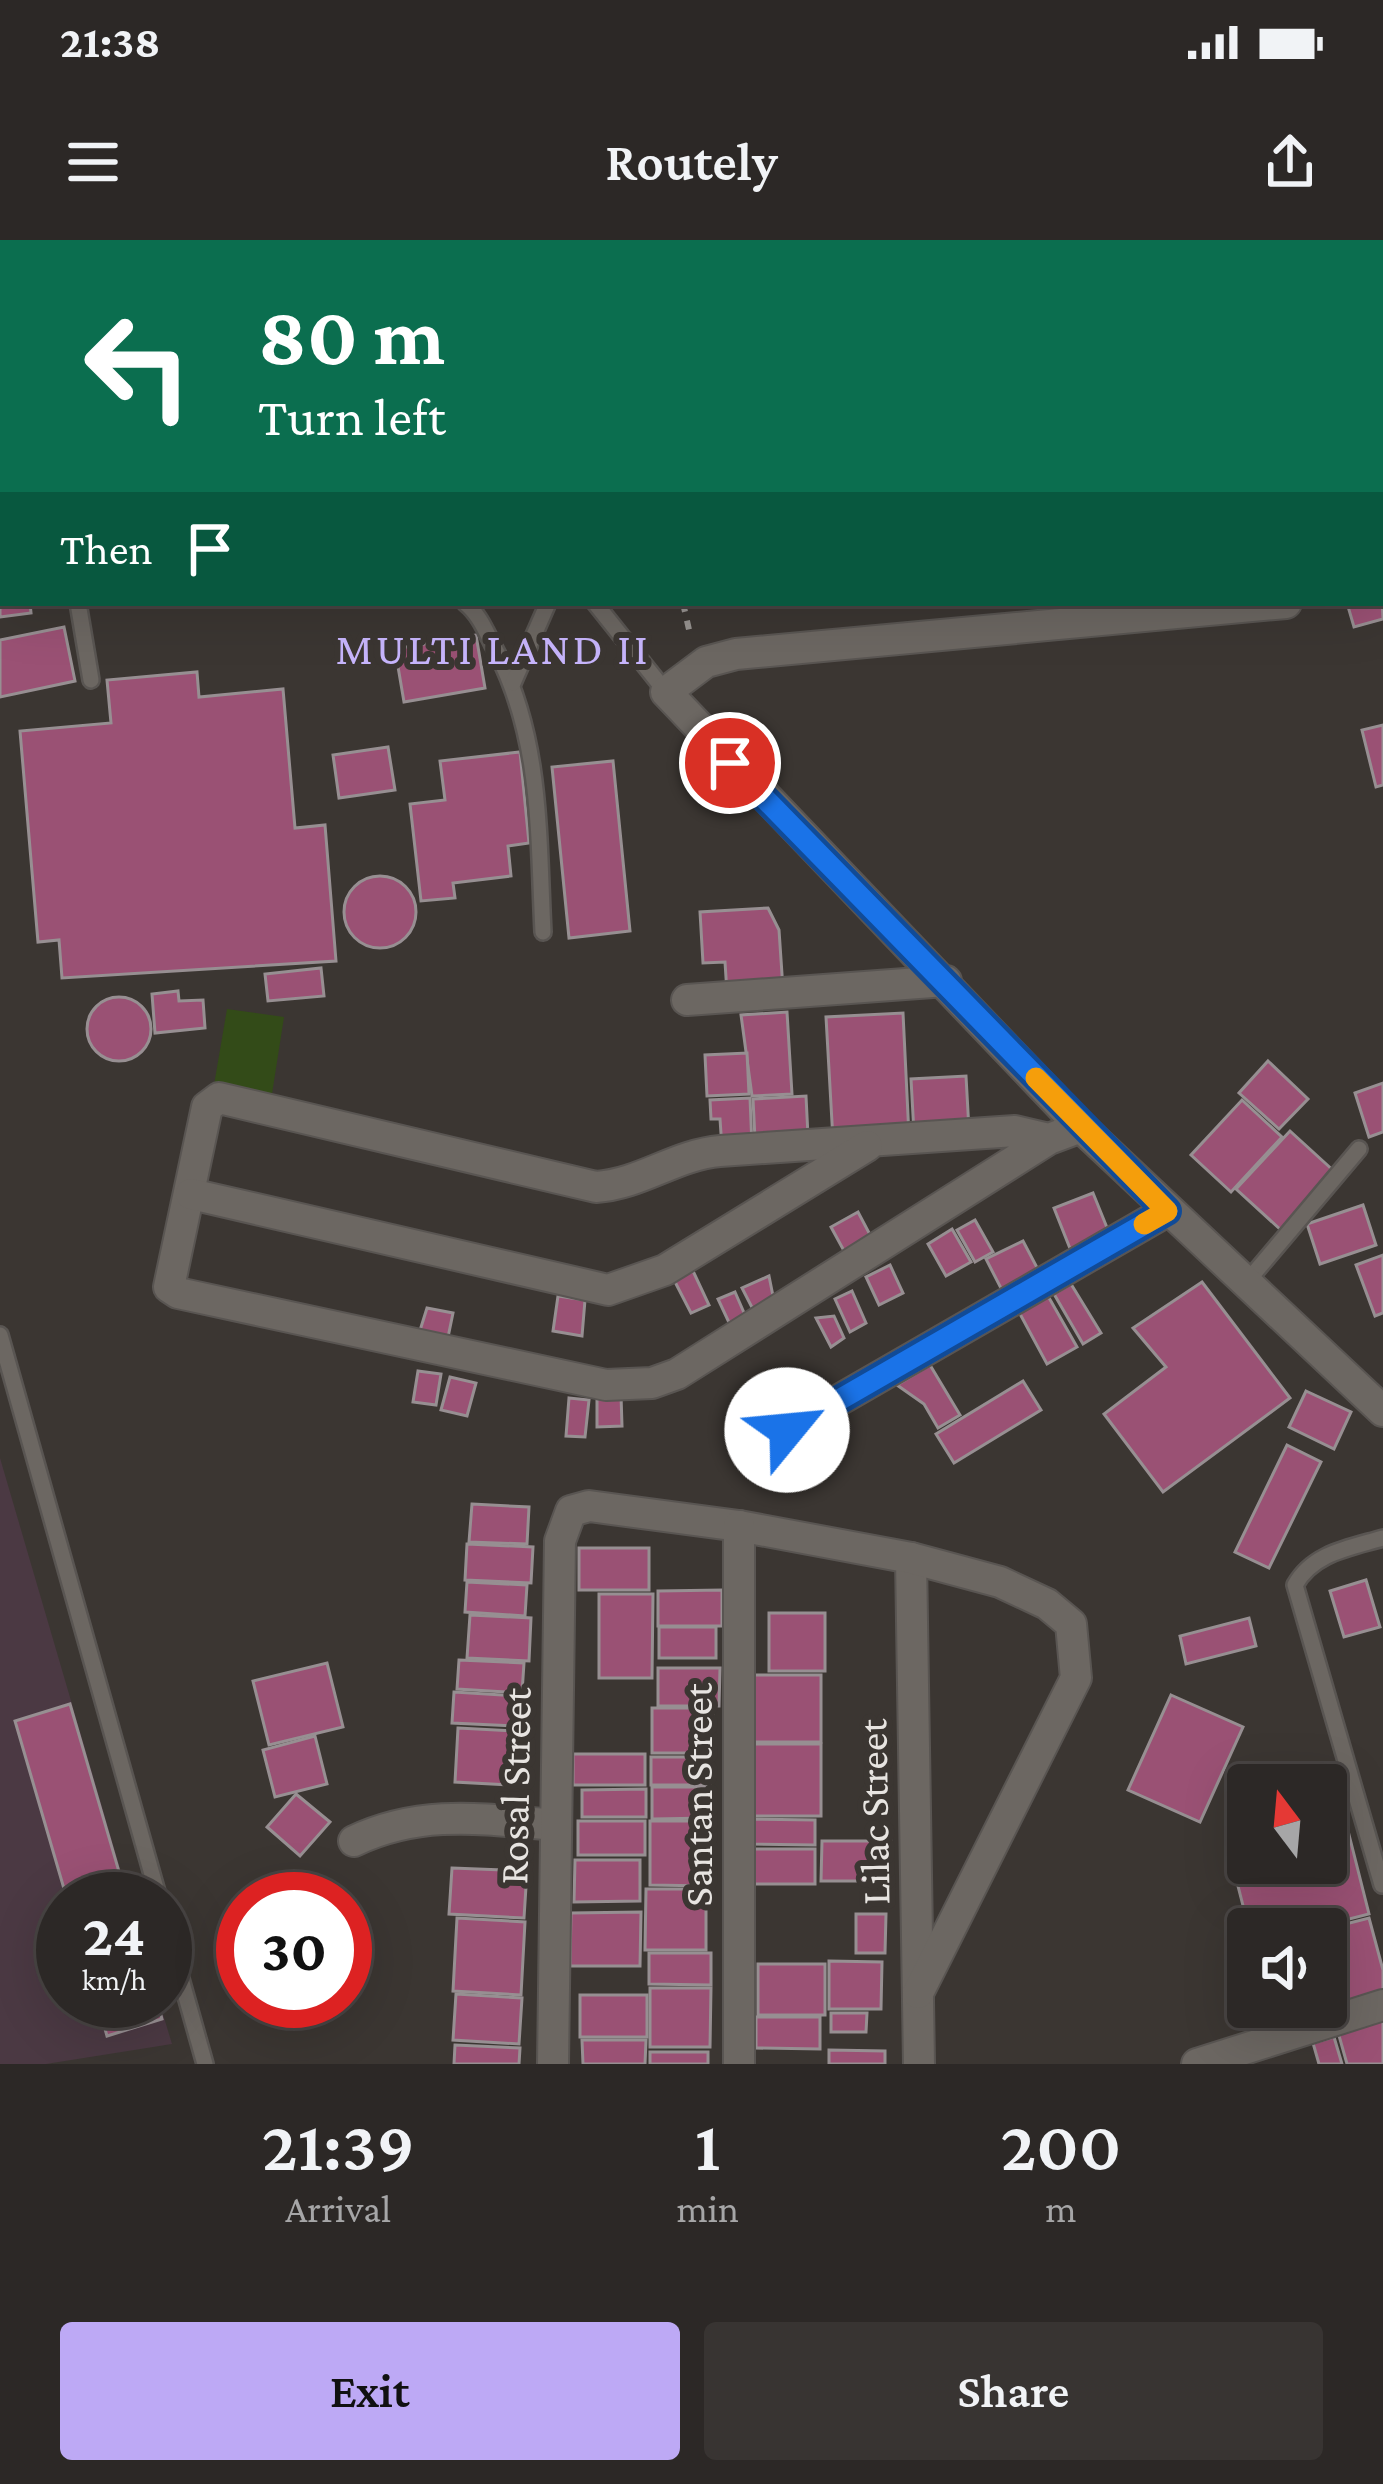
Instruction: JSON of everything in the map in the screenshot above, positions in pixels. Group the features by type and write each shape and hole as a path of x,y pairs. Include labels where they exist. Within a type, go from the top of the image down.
{"street":[{"path":"1254,606 736,654 706,662 666,692 1081,1127 1383,1411"},
{"path":"687,1000 946,981"},
{"path":"1049,1139 1016,1131 699,1153 638,1179 596,1187 219,1098 207,1108 168,1281 178,1294 630,1387 677,1374 701,1361 1049,1139 1081,1127"},
{"path":"191,1194 608,1290 665,1270 872,1143"},
{"path":"787,1430 1167,1211"},
{"name":"Rosal Street","path":"553,2064 560,1541 571,1511 608,1507 739,1526"},
{"path":"739,1526 910,1558 1000,1582 1047,1604 1071,1624 1078,1651 1076,1678 918,1993"},
{"name":"Santan Street","path":"739,1526 739,2064"},
{"name":"Lilac Street","path":"910,1558 919,2064"},
{"path":"354,1841 408,1820 442,1816 555,1825"},
{"path":"1197,2064 1229,2060 1383,2005"}],"lane":[{"path":"79,606 91,680"},
{"path":"469,606 513,683 533,752 543,932"},
{"path":"513,683 547,606"},
{"path":"597,606 666,692"},
{"path":"1245,1285 1359,1149"},
{"path":"0,1335 151,1872"},
{"path":"1382,1885 1295,1585 1304,1568 1326,1555 1383,1538"},
{"path":"192,2018 205,2064"}],"shaded area":[{"path":"0,1458 121,1872 36,1872 36,2028 167,2028 172,2044 46,2064 0,2064"}],"green space":[{"path":"227,1009 284,1017 272,1094 214,1085"}],"building":[{"path":"0,606 30,606 31,613 0,617"},
{"path":"1348,606 1382,606 1383,619 1354,627"},
{"path":"64,627 75,681 0,697 0,640"},
{"path":"476,635 485,688 404,702 395,649"},
{"path":"197,672 199,697 283,689 295,828 325,825 336,961 62,978 59,940 38,942 20,731 111,723 107,680"},
{"path":"1383,725 1383,785 1376,787 1362,730"},
{"path":"388,747 395,790 339,798 333,755"},
{"path":"520,752 529,843 508,846 511,876 453,883 455,898 421,901 410,804 445,800 440,761"},
{"path":"613,761 630,931 569,938 552,767"},
{"path":"380,876 405,887 416,912 405,937 380,948 355,937 344,912 355,887"},
{"path":"768,908 779,930 783,989 727,993 725,962 703,963 700,912"},
{"path":"321,968 324,996 268,1001 265,974"},
{"path":"178,991 179,1001 203,1000 205,1028 155,1033 152,994"},
{"path":"119,997 142,1006 151,1029 142,1052 119,1061 96,1052 87,1029 96,1006"},
{"path":"787,1012 792,1094 752,1096 741,1015"},
{"path":"903,1013 909,1136 833,1140 826,1017"},
{"path":"747,1053 749,1094 707,1096 705,1055"},
{"path":"1268,1061 1308,1099 1279,1129 1239,1093"},
{"path":"966,1076 969,1130 914,1133 911,1079"},
{"path":"1383,1083 1383,1132 1369,1137 1355,1093"},
{"path":"806,1096 808,1136 755,1139 753,1099"},
{"path":"750,1098 752,1146 722,1148 720,1119 711,1119 710,1100"},
{"path":"1242,1100 1282,1137 1231,1192 1191,1155"},
{"path":"1290,1131 1336,1173 1282,1231 1236,1189"},
{"path":"1093,1193 1112,1240 1073,1256 1054,1208"},
{"path":"1363,1205 1376,1245 1320,1264 1307,1224"},
{"path":"858,1212 876,1246 849,1260 831,1227"},
{"path":"975,1220 993,1252 975,1262 957,1230"},
{"path":"952,1229 971,1262 946,1276 928,1244"},
{"path":"1023,1241 1042,1277 1005,1296 986,1259"},
{"path":"1383,1255 1383,1313 1375,1316 1356,1265"},
{"path":"890,1265 903,1293 879,1305 866,1277"},
{"path":"693,1271 709,1305 691,1313 673,1278"},
{"path":"769,1276 775,1306 760,1323 742,1288"},
{"path":"1202,1282 1290,1398 1163,1492 1104,1414 1166,1367 1133,1328"},
{"path":"1071,1284 1101,1333 1083,1344 1054,1294"},
{"path":"852,1291 866,1323 850,1332 835,1299"},
{"path":"735,1292 748,1322 732,1329 718,1299"},
{"path":"558,1296 585,1300 582,1336 553,1331"},
{"path":"1048,1296 1077,1347 1047,1364 1019,1312"},
{"path":"427,1308 453,1313 446,1347 417,1340"},
{"path":"834,1316 844,1338 831,1347 816,1318"},
{"path":"930,1365 960,1415 938,1428 924,1404 897,1385"},
{"path":"418,1371 441,1374 436,1405 413,1402"},
{"path":"450,1377 476,1383 467,1416 441,1410"},
{"path":"1023,1381 1041,1410 954,1463 936,1434"},
{"path":"1306,1391 1351,1412 1334,1449 1289,1427"},
{"path":"597,1395 621,1395 622,1426 597,1427"},
{"path":"569,1398 589,1400 585,1437 566,1436"},
{"path":"1287,1445 1321,1462 1269,1568 1235,1552"},
{"path":"472,1504 529,1507 527,1544 469,1542"},
{"path":"467,1544 533,1547 531,1583 465,1580"},
{"path":"579,1548 649,1548 649,1590 579,1590"},
{"path":"1366,1580 1380,1627 1344,1637 1330,1591"},
{"path":"467,1582 527,1585 525,1616 465,1612"},
{"path":"722,1590 722,1626 658,1626 658,1591"},
{"path":"599,1594 653,1594 652,1678 599,1678"},
{"path":"769,1613 825,1613 825,1671 769,1671"},
{"path":"470,1615 531,1618 529,1661 467,1658"},
{"path":"1249,1618 1256,1646 1186,1664 1180,1636"},
{"path":"659,1627 716,1627 716,1658 659,1658"},
{"path":"459,1660 524,1663 522,1693 457,1689"},
{"path":"327,1663 343,1727 269,1745 253,1681"},
{"path":"658,1668 720,1668 719,1706 658,1706"},
{"path":"751,1675 821,1675 821,1742 751,1742"},
{"path":"454,1692 520,1696 518,1726 452,1723"},
{"path":"1171,1695 1243,1727 1200,1822 1128,1790"},
{"path":"70,1704 119,1872 59,1872 15,1721"},
{"path":"652,1708 713,1708 713,1753 652,1753"},
{"path":"458,1728 531,1732 528,1786 455,1782"},
{"path":"315,1736 327,1784 275,1797 263,1750"},
{"path":"750,1744 821,1744 821,1816 750,1816"},
{"path":"573,1754 645,1754 645,1785 573,1785"},
{"path":"651,1757 710,1757 710,1785 651,1785"},
{"path":"652,1787 710,1787 710,1818 652,1819"},
{"path":"646,1789 646,1817 582,1817 582,1790"},
{"path":"296,1794 330,1822 300,1856 267,1827"},
{"path":"751,1819 815,1820 815,1845 751,1844"},
{"path":"578,1821 645,1821 645,1855 578,1855"},
{"path":"650,1821 710,1821 710,1886 650,1885"},
{"path":"1347,1827 1369,1914 1347,1920 1347,1908 1244,1908 1238,1886 1347,1884"},
{"path":"822,1841 891,1841 891,1881 821,1881"},
{"path":"749,1849 815,1849 815,1884 749,1884"},
{"path":"575,1860 640,1860 640,1901 574,1902"},
{"path":"452,1868 527,1871 524,1918 449,1914"},
{"path":"646,1889 706,1889 706,1950 645,1950"},
{"path":"641,1912 640,1966 570,1966 571,1913"},
{"path":"856,1914 886,1914 885,1953 856,1953"},
{"path":"457,1918 525,1922 521,1995 453,1991"},
{"path":"1369,1918 1383,1970 1383,1997 1347,2006 1347,1924"},
{"path":"649,1953 711,1953 711,1985 649,1984"},
{"path":"829,1961 882,1962 881,2009 829,2009"},
{"path":"758,1964 825,1964 825,2015 758,2015"},
{"path":"650,1988 711,1988 710,2047 650,2047"},
{"path":"456,1994 522,1998 519,2044 453,2040"},
{"path":"580,1995 647,1995 647,2037 580,2037"},
{"path":"831,2013 867,2013 866,2032 831,2032"},
{"path":"756,2017 820,2017 820,2049 756,2048"},
{"path":"1383,2018 1383,2064 1347,2064 1337,2028 1347,2028 1347,2023"},
{"path":"105,2028 133,2028 107,2036"},
{"path":"1334,2037 1342,2064 1319,2064 1313,2043"},
{"path":"582,2040 646,2040 645,2064 583,2064"},
{"path":"455,2045 520,2048 519,2064 454,2064"},
{"path":"829,2050 885,2051 885,2064 829,2064"},
{"path":"650,2052 708,2052 708,2064 650,2064"}],"slow traffic":[{"path":"1036,1078 1167,1211 1144,1224"}],"district":[{"name":"MULTI LAND II","path":"493,648"}],"route":[{"path":"730,763 1167,1211 787,1430"}]}
